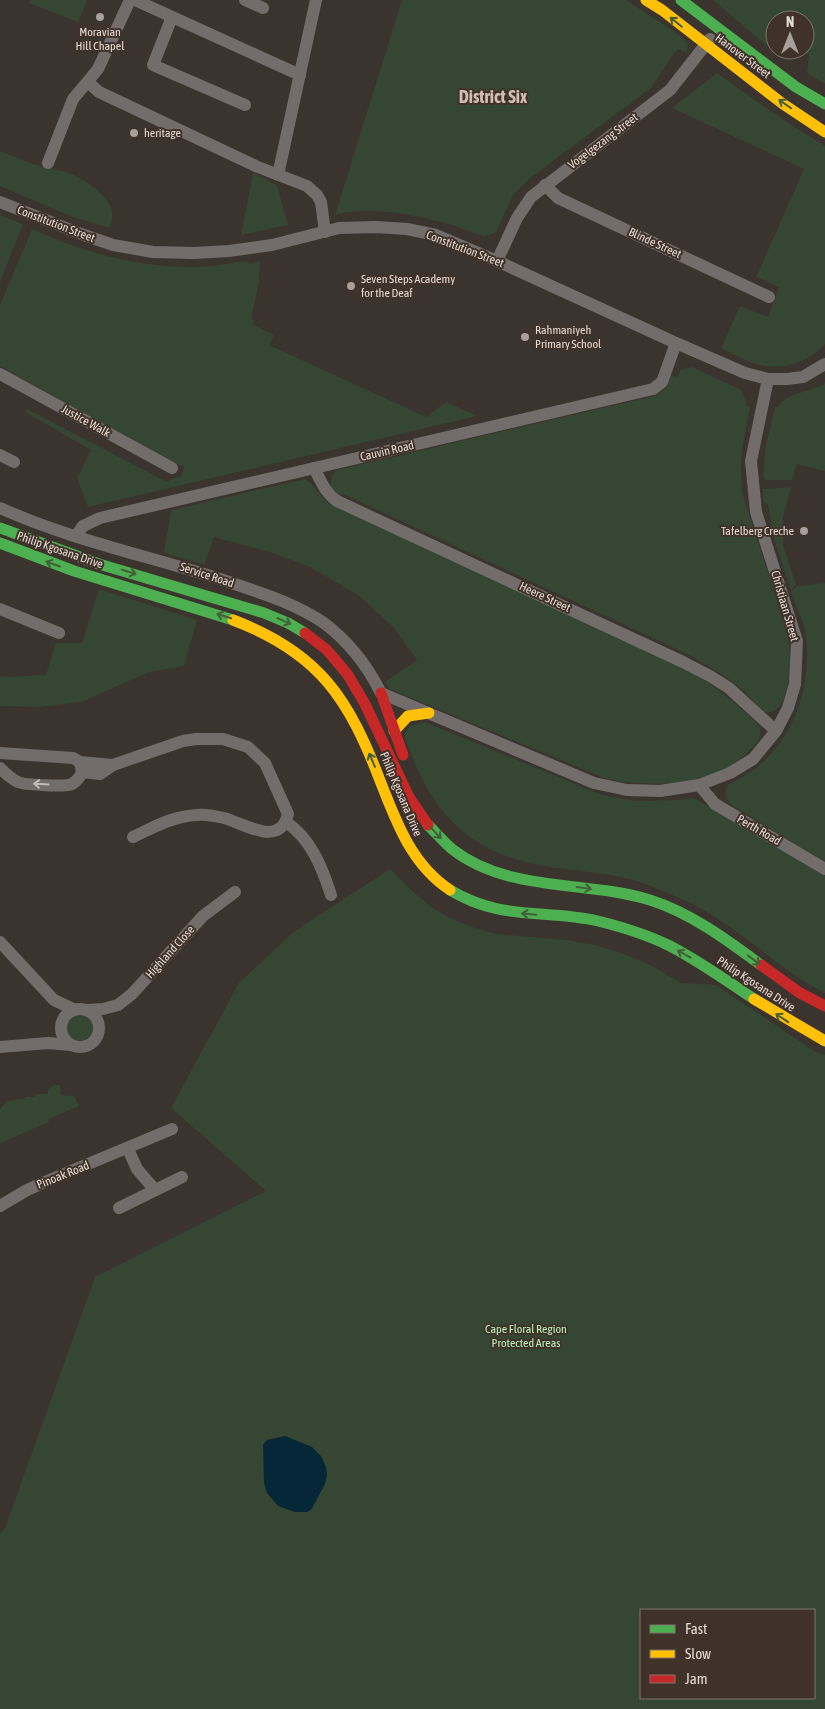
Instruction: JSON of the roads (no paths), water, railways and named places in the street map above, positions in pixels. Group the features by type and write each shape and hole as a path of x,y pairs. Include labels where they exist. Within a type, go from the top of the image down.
{"main road":[{"name":"Hanover Street","path":"646,0 662,10 783,104 825,132"},
{"name":"Hanover Street","path":"681,0 796,87 825,104"},
{"name":"Philip Kgosana Drive","path":"0,528 39,544 257,611 299,628 318,640 335,656 362,695 407,793 421,816 437,836 453,849 470,860 501,874 631,895 666,906 708,928 804,997 825,1006"},
{"name":"Philip Kgosana Drive","path":"0,543 34,558 64,568 251,626 288,646 306,660 332,686 358,726 402,835 412,854 430,876 450,891 488,909 591,920 657,940 688,956 796,1027 825,1041"},
{"path":"381,693 407,765"},
{"path":"394,731 408,716 429,713"},
{"path":"425,799 436,815"},
{"path":"478,852 501,874"}],"street":[{"path":"48,163 73,99 98,69 130,0"},
{"path":"135,0 300,76"},
{"path":"245,0 263,8"},
{"path":"278,175 316,0"},
{"path":"172,17 153,65 245,105"},
{"name":"Vogelgezang Street","path":"498,261 525,204 545,185 670,90 719,28"},
{"path":"88,82 100,92 278,175 307,186 317,194 321,202 325,232"},
{"name":"Blinde Street","path":"545,185 558,198 769,297"},
{"name":"Constitution Street","path":"0,202 113,245 153,252 194,254 229,251 272,245 339,228 376,227 407,229 436,235 498,261 676,343 745,372 768,378"},
{"name":"Cauvin Road","path":"76,536 83,526 100,518 653,389 662,382 676,343"},
{"path":"768,378 788,379 803,377 825,364"},
{"name":"Justice Walk","path":"0,374 172,468"},
{"name":"Christiaan Street","path":"381,693 594,783 627,790 660,791 699,784 730,773 753,758 776,731 788,708 795,684 797,640 756,512 751,462 768,378"},
{"path":"0,455 14,462"},
{"name":"Heere Street","path":"314,468 325,489 337,501 690,666 728,688 776,731"},
{"name":"Service Road","path":"0,508 44,527 216,578 296,606 325,624 345,642 366,668 381,693"},
{"path":"0,609 60,633"},
{"path":"0,753 65,756 74,758 81,767 100,774 113,765 183,741 209,738 236,743 248,747 265,763 288,814 282,828 274,832 266,832 212,816 181,816 133,837"},
{"path":"0,768 19,783 53,785 71,784 78,779 81,767"},
{"name":"Perth Road","path":"699,784 715,804 825,869"},
{"path":"286,822 294,827 306,840 316,856 331,895"},
{"name":"Highland Close","path":"101,1014 118,1005 132,994 203,916 235,892"},
{"path":"0,943 54,1000 73,1009 101,1014 98,1036 86,1046 78,1047 48,1043 0,1047"},
{"path":"54,1000 64,1040 71,1045"},
{"path":"48,1043 61,1027 66,1014 73,1009"},
{"name":"Pinoak Road","path":"0,1206 26,1190 172,1129"},
{"path":"128,1149 136,1169 155,1190"},
{"path":"119,1208 182,1177"}],"water":[{"path":"285,1436 312,1447 321,1456 326,1467 325,1484 311,1510 307,1512 295,1512 278,1506 267,1493 264,1483 263,1445 267,1440"}],"place":[{"name":"Moravian Hill Chapel","path":"100,17"},
{"name":"heritage","path":"134,133"},
{"name":"Seven Steps Academy for the Deaf","path":"351,286"},
{"name":"Rahmaniyeh Primary School","path":"525,337"},
{"name":"Tafelberg Creche","path":"804,531"}],"district":[{"name":"District Six","path":"493,96"}],"park label":[{"name":"Cape Floral Region Protected Areas","path":"526,1336"}]}
